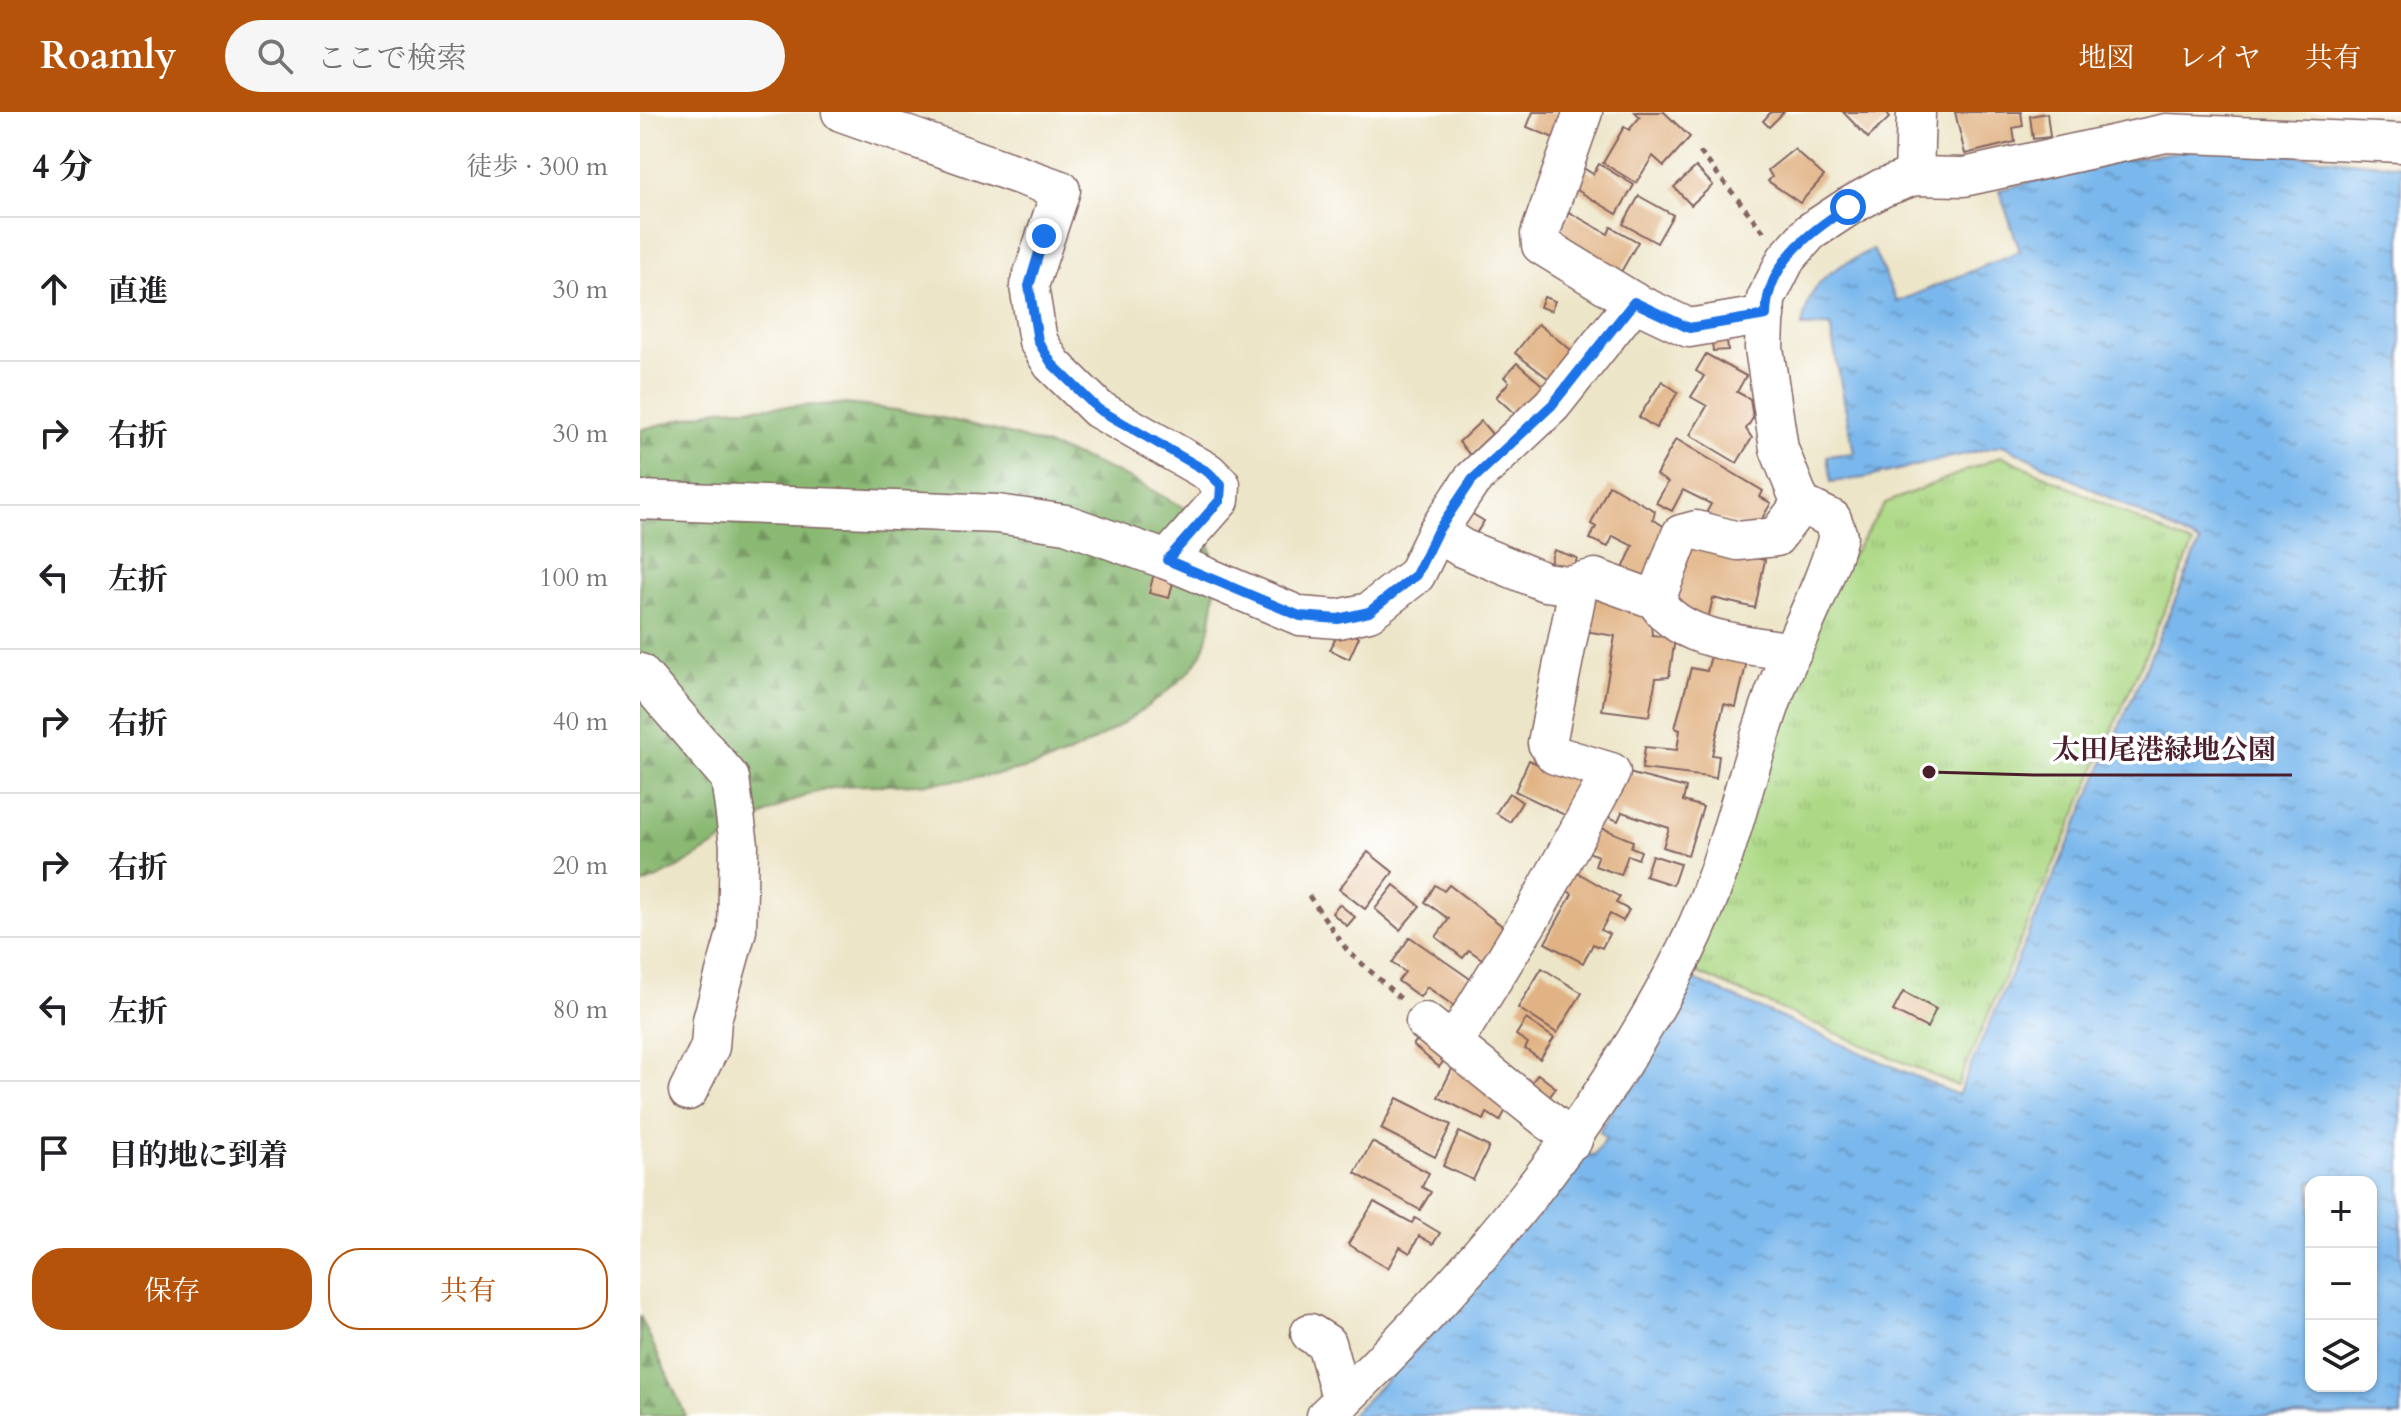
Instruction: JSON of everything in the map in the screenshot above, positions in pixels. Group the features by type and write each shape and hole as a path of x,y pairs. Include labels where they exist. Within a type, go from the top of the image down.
{"street":[{"path":"841,112 1061,190 1029,286 1038,341 1052,364 1098,409 1208,472 1221,485 1220,500 1167,560"},
{"path":"1583,112 1540,234 1541,245 1634,302 1689,328 1766,315"},
{"path":"1914,176 1916,112"},
{"path":"1334,1408 1452,1290 1507,1226 1573,1140 1687,948 1727,847 1777,688 1838,536 1832,519 1801,504 1779,449 1764,348 1773,280 1786,259 1810,232 1848,207 1882,188 1914,176 1964,177 2166,133 2401,143"},
{"path":"640,500 998,514 1066,524 1167,560 1300,616 1338,619 1369,612 1416,575 1437,532 1472,480 1552,405 1634,302"},
{"path":"1656,600 1681,534 1696,530 1738,541 1776,537 1801,504"},
{"path":"1437,532 1462,548 1545,582 1579,583 1595,578 1656,600 1664,616 1683,626 1711,636 1792,652"},
{"path":"1573,1140 1439,1033 1533,914 1611,772 1555,755 1547,743 1579,583"},
{"path":"640,673 730,778 739,845 737,930 712,1020 710,1047 688,1091"},
{"path":"1310,1333 1326,1343 1334,1408"}],"path":[{"path":"1700,152 1786,259"},
{"path":"1309,896 1347,950 1439,1033"}],"green space":[{"path":"842,404 923,415 1008,434 1091,462 1185,508 1195,517 1208,539 1214,563 1214,602 1204,649 1188,672 1157,700 1117,727 1066,755 1027,768 982,777 936,783 828,789 779,807 688,862 640,885 640,430 719,409"},
{"path":"2002,456 2193,545 1957,1086 1689,969 1797,669 1836,581 1885,503"},
{"path":"640,1316 645,1327 686,1416 640,1416"}],"water":[{"path":"2207,147 2401,166 2401,1416 1350,1416 1424,1342 1586,1152 1594,1156 1606,1138 1599,1132 1686,976 1958,1095 2200,543 2003,445 1864,478 1831,482 1827,456 1854,453 1830,326 1802,327 1811,296 1834,270 1873,249 1897,302 2020,251 1999,190 2099,164"}],"building":[{"path":"1533,112 1572,112 1561,141 1527,127"},
{"path":"1635,112 1664,112 1690,137 1664,166 1653,156 1636,183 1603,163 1624,127 1629,130 1640,117"},
{"path":"1771,112 1784,112 1769,127 1763,121"},
{"path":"1843,112 1886,112 1890,117 1868,138"},
{"path":"1955,112 2021,112 2023,126 2013,128 2015,142 1965,154"},
{"path":"2047,113 2050,137 2033,139 2030,116"},
{"path":"1794,149 1824,176 1800,203 1768,181 1772,177 1768,170"},
{"path":"1599,164 1634,185 1617,214 1572,187 1583,168 1593,174"},
{"path":"1696,167 1713,185 1691,205 1674,187"},
{"path":"1639,196 1673,215 1657,243 1623,224"},
{"path":"1569,212 1608,234 1611,227 1638,242 1617,279 1552,243"},
{"path":"1544,297 1555,301 1551,311 1540,307"},
{"path":"1538,324 1571,350 1549,379 1515,353"},
{"path":"1726,331 1728,350 1713,351 1711,333"},
{"path":"1706,354 1746,376 1737,392 1750,399 1753,418 1746,429 1752,438 1737,463 1690,435 1707,406 1691,397 1704,376 1696,371"},
{"path":"1517,363 1548,390 1522,420 1496,397 1509,382 1504,377"},
{"path":"1662,381 1678,392 1656,428 1639,417"},
{"path":"1481,421 1492,434 1470,455 1459,442"},
{"path":"1676,439 1763,491 1760,497 1771,503 1756,529 1705,515 1711,504 1683,490 1672,511 1656,503 1668,482 1656,475"},
{"path":"1609,485 1655,511 1653,519 1676,535 1651,587 1621,573 1633,546 1613,536 1608,547 1590,539 1596,527 1591,524"},
{"path":"1466,510 1484,521 1470,543 1453,532"},
{"path":"1689,543 1765,560 1755,608 1713,598 1708,619 1672,610"},
{"path":"1554,550 1577,558 1571,577 1548,570"},
{"path":"1154,573 1174,579 1169,598 1149,593"},
{"path":"1596,584 1649,604 1652,635 1675,639 1669,677 1656,678 1649,716 1602,710 1615,636 1585,631"},
{"path":"1340,628 1359,637 1349,659 1330,650"},
{"path":"1712,652 1747,661 1736,707 1724,704 1712,755 1719,756 1716,778 1642,769 1645,747 1677,750 1680,730 1675,728 1691,668 1707,671"},
{"path":"1529,760 1552,771 1598,780 1577,821 1515,791"},
{"path":"1617,770 1686,788 1683,801 1703,807 1688,855 1663,847 1669,828 1622,812 1618,821 1597,812"},
{"path":"1509,793 1522,802 1510,822 1496,813"},
{"path":"1597,826 1633,841 1631,847 1641,851 1638,859 1628,855 1621,875 1595,866 1598,856 1586,851"},
{"path":"1368,852 1393,872 1365,909 1339,889"},
{"path":"1652,855 1680,864 1673,885 1645,876"},
{"path":"1573,870 1620,897 1616,903 1629,910 1623,921 1610,914 1601,930 1609,934 1602,948 1593,944 1583,963 1545,943 1572,894 1563,888"},
{"path":"1394,885 1420,906 1400,930 1375,909"},
{"path":"1435,885 1444,891 1449,885 1514,935 1492,966 1469,950 1463,958 1436,937 1449,919 1425,902"},
{"path":"1339,904 1355,917 1347,926 1332,913"},
{"path":"1410,937 1479,985 1461,1011 1427,987 1420,997 1398,981 1405,972 1392,963"},
{"path":"1542,968 1582,993 1557,1033 1518,1008"},
{"path":"1903,992 1936,1009 1927,1028 1893,1011"},
{"path":"1526,1019 1554,1038 1540,1059 1525,1049 1528,1043 1516,1035"},
{"path":"1424,1032 1450,1053 1439,1067 1413,1045"},
{"path":"1456,1061 1510,1102 1500,1121 1487,1113 1484,1120 1438,1097"},
{"path":"1538,1074 1556,1088 1545,1103 1527,1089"},
{"path":"1397,1098 1451,1125 1435,1157 1381,1129"},
{"path":"1459,1132 1489,1147 1473,1180 1443,1166"},
{"path":"1372,1142 1429,1173 1422,1187 1431,1192 1420,1210 1355,1173"},
{"path":"1374,1202 1412,1223 1415,1218 1440,1233 1433,1244 1419,1236 1410,1253 1400,1247 1388,1268 1348,1244"}],"place":[{"name":"太田尾港緑地公園","path":"1929,772"}],"route":[{"path":"1044,236 1029,286 1038,341 1052,364 1098,409 1208,472 1221,485 1220,500 1167,560 1300,616 1338,619 1369,612 1416,575 1437,532 1472,480 1552,405 1634,302 1689,328 1766,315 1766,299 1786,259 1810,232 1848,207"}]}
